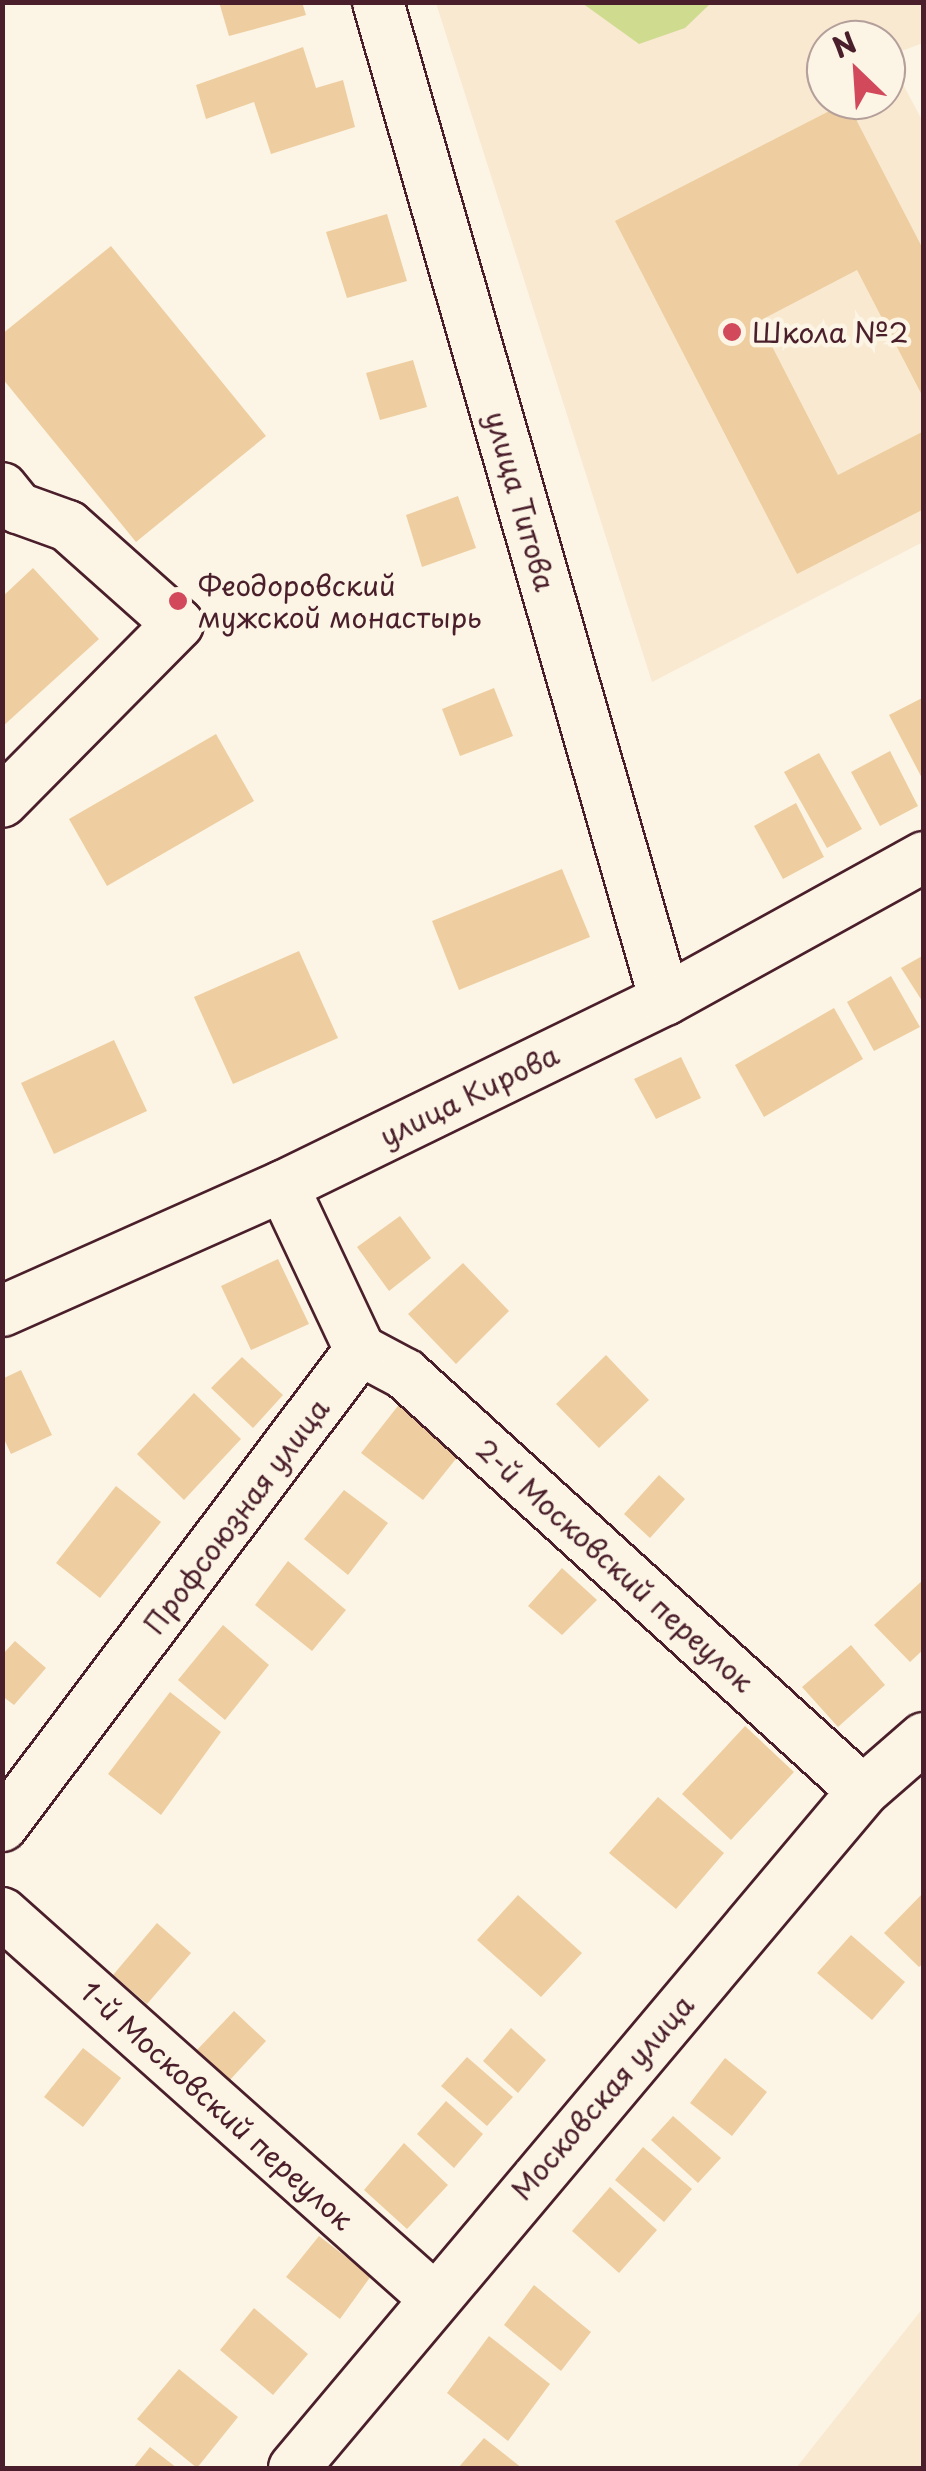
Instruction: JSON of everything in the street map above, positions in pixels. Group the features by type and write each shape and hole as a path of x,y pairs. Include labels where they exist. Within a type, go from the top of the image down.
{"street":[{"name":"улица Титова","path":"378,2 665,1000"},
{"path":"2,488 18,508 68,526 178,624 2,802"},
{"name":"улица Кирова","path":"2,1311 283,1186 665,1000 924,857"},
{"path":"283,1186 360,1350"},
{"name":"2-й Московский переулок","path":"360,1350 406,1374 863,1791"},
{"name":"Профсоюзная улица","path":"2,1826 360,1350"},
{"name":"Московская улица","path":"294,2468 432,2296 863,1791 924,1738"},
{"name":"1-й Московский переулок","path":"2,1913 432,2296"}],"shaded area":[{"name":"Школа №2","path":"436,3 923,3 923,43 906,49 906,20 806,20 806,120 906,120 906,90 923,122 923,542 652,682"},
{"path":"923,2308 923,2468 796,2468"}],"green space":[{"path":"582,3 711,3 685,28 639,44"}],"building":[{"path":"219,2 302,2 306,15 229,36"},
{"path":"303,47 316,88 343,80 355,127 271,154 254,102 206,119 196,85"},
{"path":"812,120 856,120 924,251 924,399 857,270 759,321 838,475 924,431 924,509 797,574 615,221"},
{"path":"387,214 407,281 347,298 326,232"},
{"path":"111,246 266,436 136,542 2,378 2,334"},
{"path":"413,360 427,407 380,420 366,373"},
{"path":"458,496 476,548 422,567 406,515"},
{"path":"33,568 99,639 2,727 2,597"},
{"path":"494,688 513,736 460,756 442,709"},
{"path":"924,697 924,782 889,715"},
{"path":"216,734 254,801 107,886 69,819"},
{"path":"890,751 918,806 880,826 851,772"},
{"path":"819,753 862,829 827,848 784,772"},
{"path":"796,803 824,857 783,879 754,826"},
{"path":"562,869 590,937 459,990 432,921"},
{"path":"299,951 338,1038 233,1084 194,997"},
{"path":"924,955 924,1004 901,968"},
{"path":"891,976 920,1027 874,1051 847,1002"},
{"path":"834,1008 863,1059 764,1117 735,1065"},
{"path":"114,1040 147,1111 54,1154 21,1083"},
{"path":"681,1057 701,1098 656,1119 634,1079"},
{"path":"400,1216 431,1258 389,1291 357,1247"},
{"path":"278,1259 309,1324 251,1350 221,1286"},
{"path":"463,1263 509,1311 456,1364 408,1314"},
{"path":"606,1355 649,1400 599,1448 556,1404"},
{"path":"242,1357 283,1395 253,1428 211,1388"},
{"path":"21,1370 52,1435 11,1454 2,1435 2,1379"},
{"path":"194,1393 241,1439 184,1500 137,1454"},
{"path":"401,1402 463,1450 423,1500 361,1453"},
{"path":"659,1475 685,1499 650,1538 624,1514"},
{"path":"116,1486 161,1522 100,1598 56,1563"},
{"path":"344,1490 388,1523 348,1575 304,1539"},
{"path":"288,1561 346,1610 312,1651 255,1605"},
{"path":"562,1568 597,1600 562,1635 528,1606"},
{"path":"924,1579 924,1649 910,1662 874,1625"},
{"path":"223,1625 269,1665 225,1720 178,1680"},
{"path":"15,1641 46,1668 14,1705 2,1696 2,1655"},
{"path":"851,1645 885,1685 838,1727 802,1687"},
{"path":"170,1692 221,1732 161,1815 108,1774"},
{"path":"745,1726 794,1772 731,1840 682,1794"},
{"path":"658,1797 724,1853 676,1909 609,1853"},
{"path":"924,1892 924,1963 919,1967 884,1933"},
{"path":"518,1895 582,1953 541,1997 477,1940"},
{"path":"157,1923 191,1953 147,2004 113,1975"},
{"path":"851,1935 905,1982 872,2020 817,1973"},
{"path":"234,2011 266,2041 229,2081 196,2051"},
{"path":"511,2028 546,2060 518,2093 483,2061"},
{"path":"83,2048 121,2078 83,2127 44,2097"},
{"path":"467,2057 513,2097 487,2126 441,2086"},
{"path":"725,2058 767,2092 732,2136 690,2103"},
{"path":"446,2101 483,2134 454,2168 417,2134"},
{"path":"673,2116 721,2158 698,2183 651,2140"},
{"path":"404,2143 448,2185 407,2229 364,2190"},
{"path":"643,2147 692,2189 664,2222 615,2180"},
{"path":"610,2187 657,2230 619,2273 572,2231"},
{"path":"319,2236 371,2276 340,2319 286,2277"},
{"path":"534,2285 591,2332 561,2371 504,2325"},
{"path":"254,2308 308,2354 273,2395 220,2350"},
{"path":"489,2336 550,2384 508,2441 447,2393"},
{"path":"179,2369 238,2417 197,2468 137,2419"},
{"path":"484,2438 522,2468 458,2468"},
{"path":"150,2447 177,2468 133,2468"}],"place":[{"name":"Школа №2","path":"732,332"},
{"name":"Феодоровский мужской монастырь","path":"178,601"}]}
